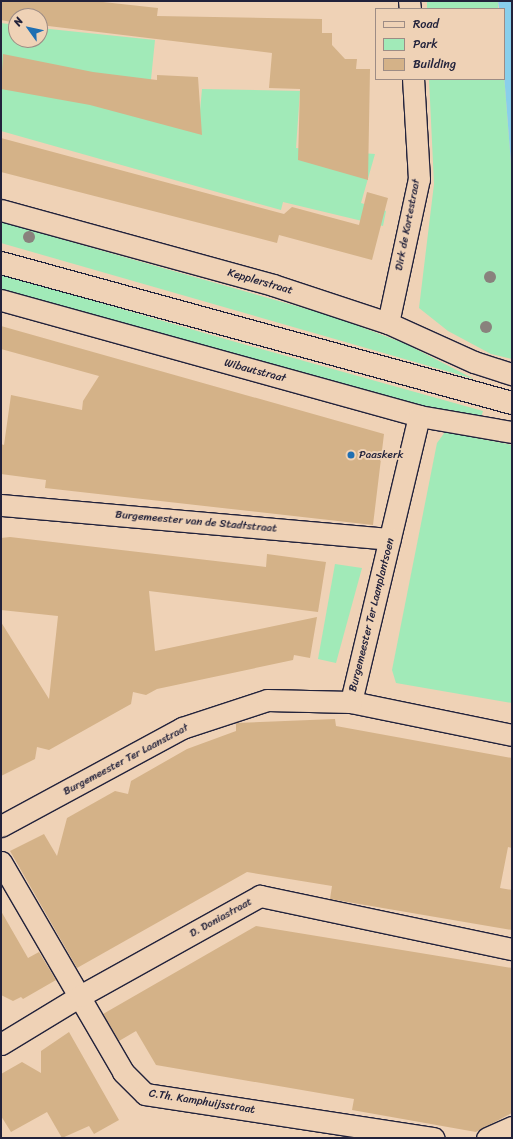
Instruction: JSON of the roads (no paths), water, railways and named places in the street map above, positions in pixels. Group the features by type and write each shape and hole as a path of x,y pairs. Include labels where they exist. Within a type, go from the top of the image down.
{"main road":[{"path":"1,264 512,403"}],"street":[{"name":"Dirk de Kortestraat","path":"388,323 419,179 414,80"},
{"name":"Kepplerstraat","path":"1,210 273,285 388,323 474,362 512,374"},
{"name":"Wibautstraat","path":"1,300 420,416 512,432"},
{"name":"Burgemeester Ter Laanplantsoen","path":"420,416 351,702 512,735"},
{"name":"Burgemeester van de Stadtstraat","path":"1,505 390,539"},
{"name":"Burgemeester Ter Laanstraat","path":"1,826 182,728 267,700 351,702"},
{"name":"C.Th. Kamphuijsstraat","path":"1,862 125,1075 145,1094 434,1138"},
{"name":"D. Doniastraat","path":"1,1044 80,996 260,896 512,949"},
{"path":"487,1138 512,1127"}],"water":[{"path":"498,1 512,1 512,177 504,80 505,8 499,8"}],"place":[{"name":"Paaskerk","path":"351,455"}]}
